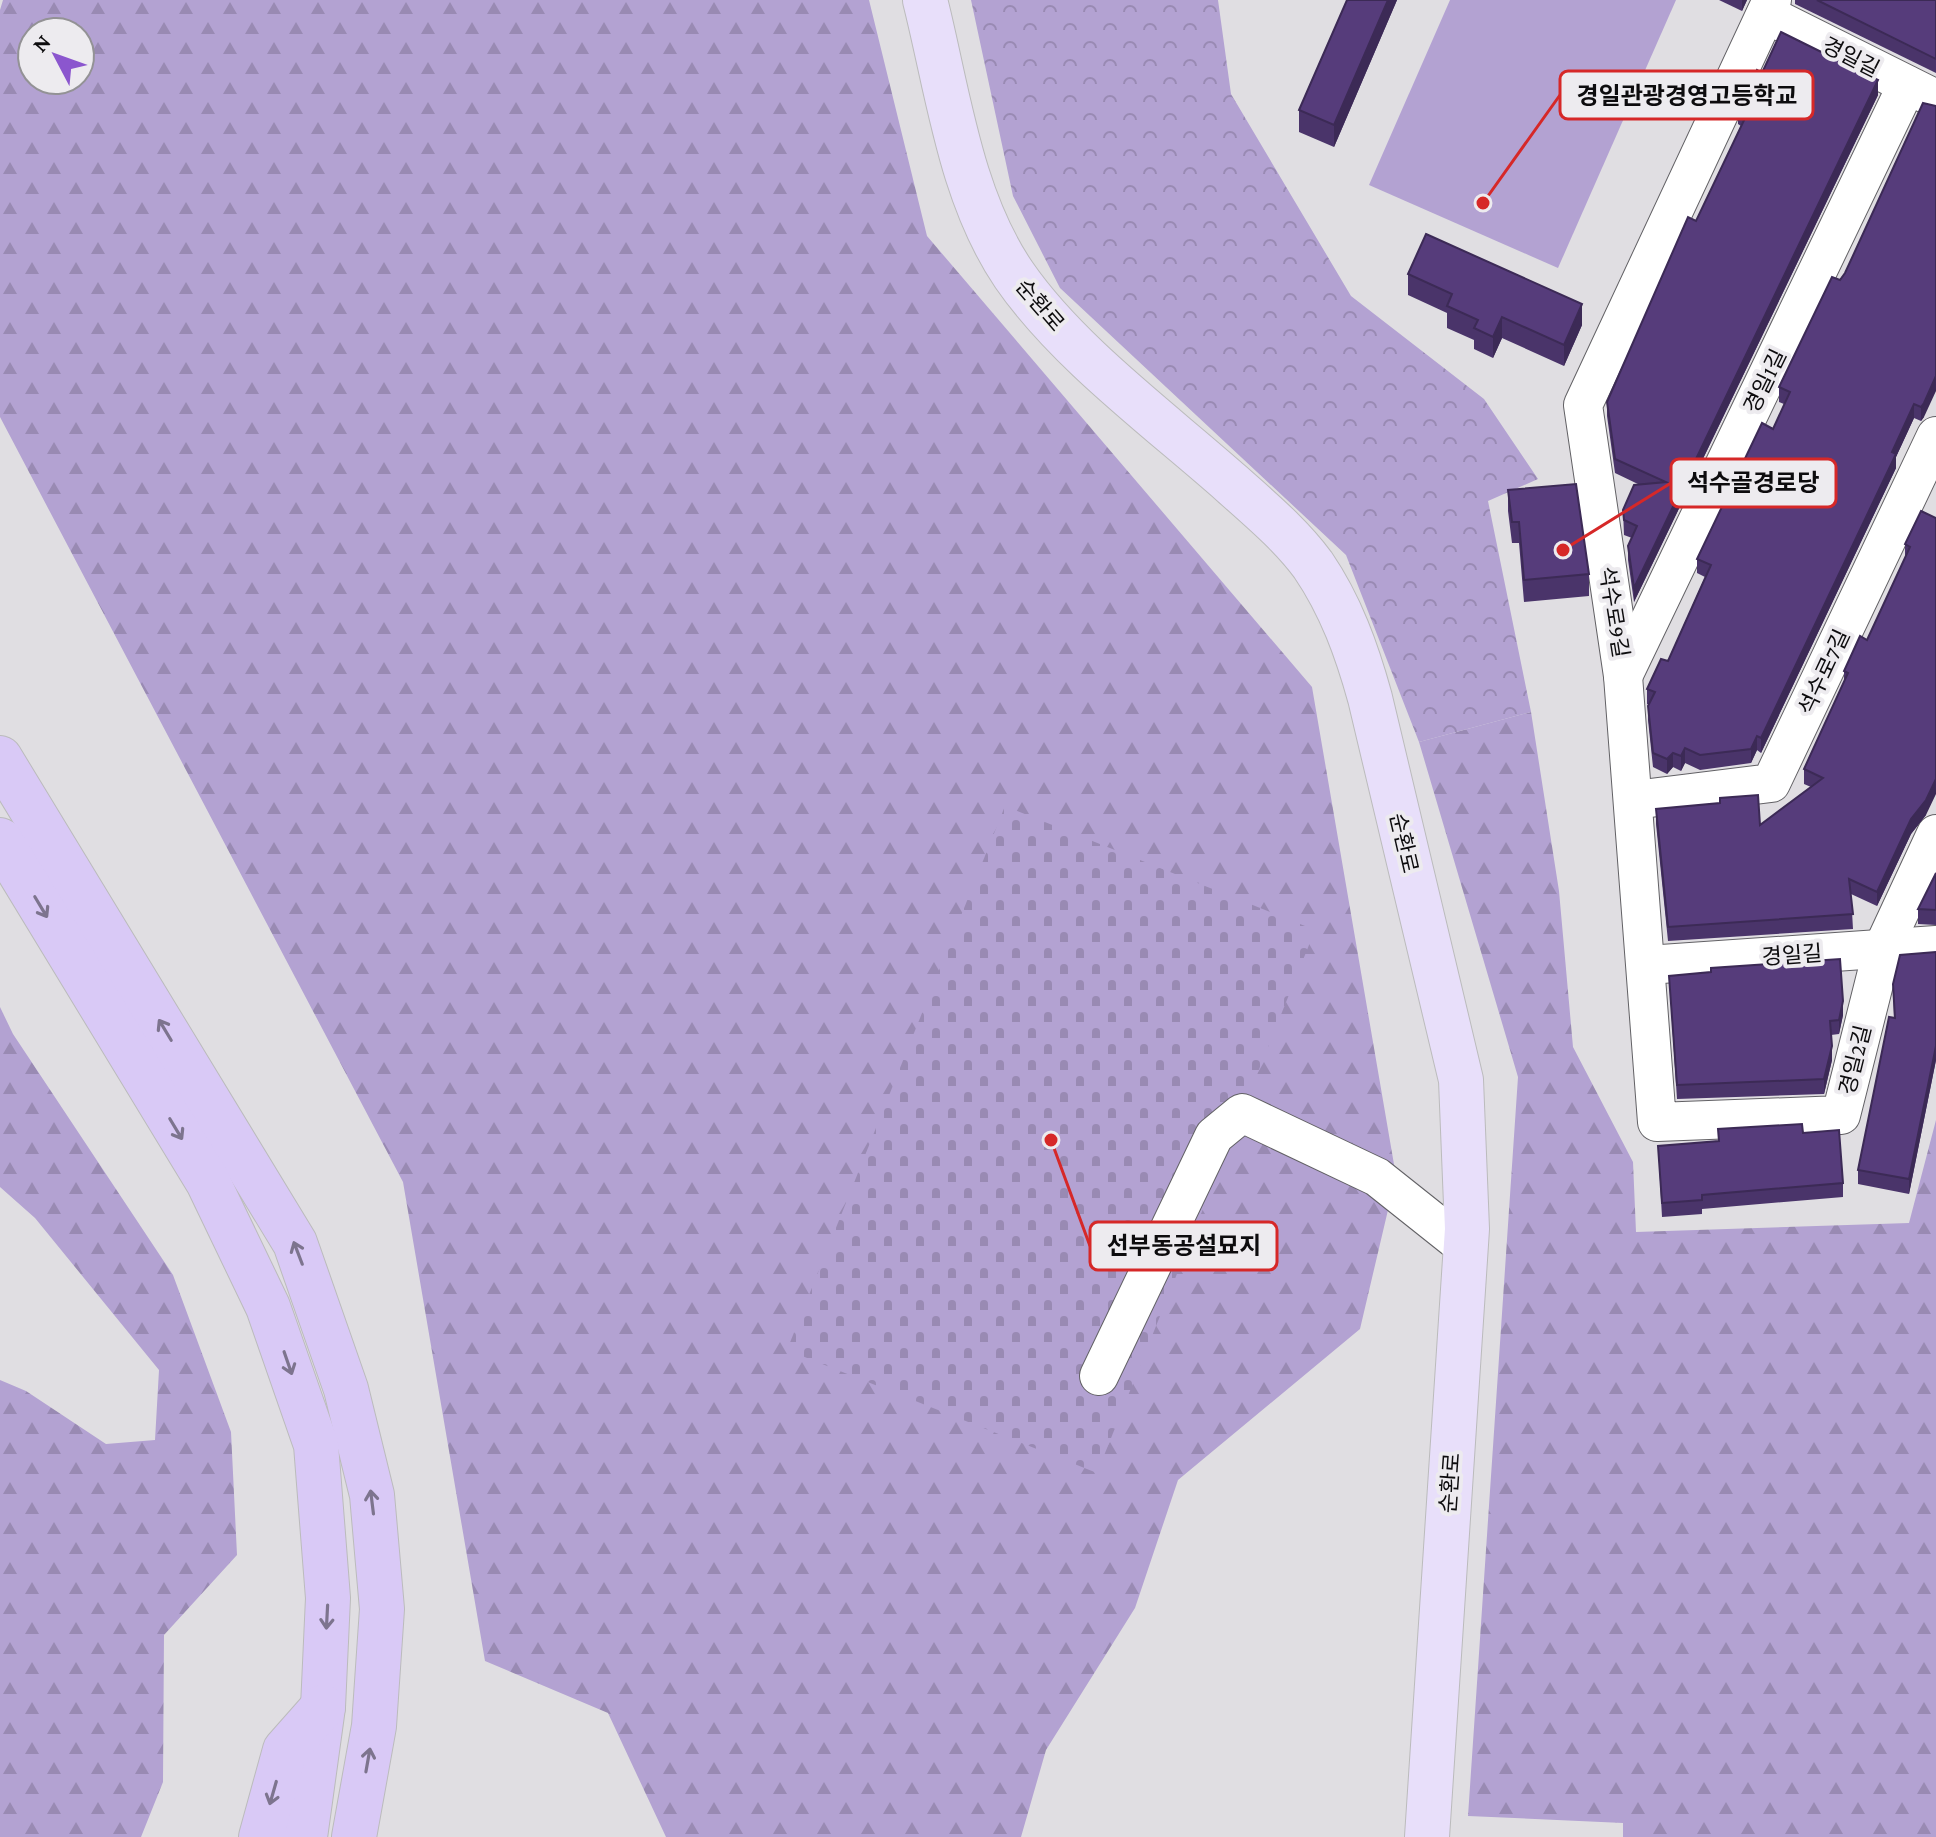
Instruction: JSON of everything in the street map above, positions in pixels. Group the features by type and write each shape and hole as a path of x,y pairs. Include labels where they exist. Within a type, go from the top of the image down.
{"highway":[{"path":"0,758 295,1243 346,1389 372,1495 382,1609 374,1726 354,1837"},
{"path":"0,840 208,1182 268,1307 316,1445 328,1598 323,1707 305,1837"},
{"path":"261,1837 285,1750 323,1707"}],"main road":[{"name":"순환로","path":"925,0 975,202 1013,274 1051,321 1085,354 1287,533 1333,597 1357,650 1461,1080 1466,1168 1465,1247 1427,1837"}],"street":[{"name":"경일길","path":"1769,7 1922,92"},
{"name":"석수로9길","path":"1657,1122 1623,676 1583,405 1769,7"},
{"name":"경일1길","path":"1623,676 1922,92"},
{"name":"석수로7길","path":"1634,800 1771,783 1923,495 1936,436"},
{"name":"경일2길","path":"1657,1122 1841,1115 1883,948 1936,834"},
{"name":"경일길","path":"1647,965 1936,945"},
{"path":"1099,1376 1214,1136 1242,1113 1377,1177 1465,1247"}],"green space":[{"path":"3,0 869,0 927,236 1312,687 1396,1176 1360,1329 1178,1480 1135,1608 1046,1750 1021,1837 666,1837 608,1713 485,1661 403,1182 0,417 0,10"},
{"path":"971,0 1218,0 1231,94 1351,296 1484,399 1538,479 1488,501 1531,712 1419,742 1346,555 1060,288 1013,196"},
{"path":"1450,0 1676,0 1558,268 1369,185"},
{"path":"1531,712 1559,891 1573,1047 1633,1162 1636,1232 1909,1223 1936,1120 1936,1837 1623,1837 1623,1823 1468,1816 1518,1077 1419,742"},
{"path":"1005,806 1315,930 1097,1473 787,1350"},
{"path":"0,1007 13,1034 173,1275 231,1432 237,1555 164,1635 163,1782 141,1837 0,1837 0,1380 26,1391 106,1444 155,1440 159,1370 35,1218 0,1187"}],"building":[{"path":"1347,0 1388,0 1334,125 1299,110"},
{"path":"1817,0 1936,0 1936,59"},
{"path":"1781,32 1878,80 1634,588 1628,546 1637,526 1624,520 1623,510 1634,485 1666,482 1615,459 1607,402 1688,217 1696,221 1747,114 1738,110 1757,70 1762,73"},
{"path":"1923,103 1936,106 1936,376 1921,407 1914,404 1892,452 1896,454 1761,738 1757,736 1751,749 1700,755 1685,748 1681,756 1673,753 1667,759 1653,753 1648,706 1655,692 1647,689 1661,659 1668,661 1711,565 1697,559 1762,423 1773,429 1790,392 1779,387 1832,277 1840,280 1845,273"},
{"path":"1426,234 1582,304 1564,345 1502,317 1493,337 1474,328 1478,320 1447,306 1452,294 1408,274"},
{"path":"1576,484 1589,574 1524,580 1519,522 1512,522 1508,490"},
{"path":"1921,511 1936,518 1936,779 1926,800 1911,819 1877,892 1849,879 1853,914 1668,927 1656,809 1720,803 1720,798 1758,795 1760,825 1823,778 1804,769 1848,673 1844,671 1860,636 1867,640 1910,547 1905,544"},
{"path":"1936,873 1936,910 1918,909"},
{"path":"1936,952 1936,1046 1909,1179 1858,1170 1889,1017 1895,1018 1893,984 1900,955"},
{"path":"1840,959 1843,1001 1839,1020 1830,1021 1832,1046 1824,1079 1677,1085 1669,976 1711,972 1711,968"},
{"path":"1802,1124 1803,1133 1839,1130 1843,1183 1702,1195 1702,1200 1662,1203 1658,1146 1719,1141 1718,1129"}],"place":[{"name":"경일관광경영고등학교","path":"1483,203"},
{"name":"석수골경로당","path":"1563,550"},
{"name":"선부동공설묘지","path":"1051,1140"}]}
